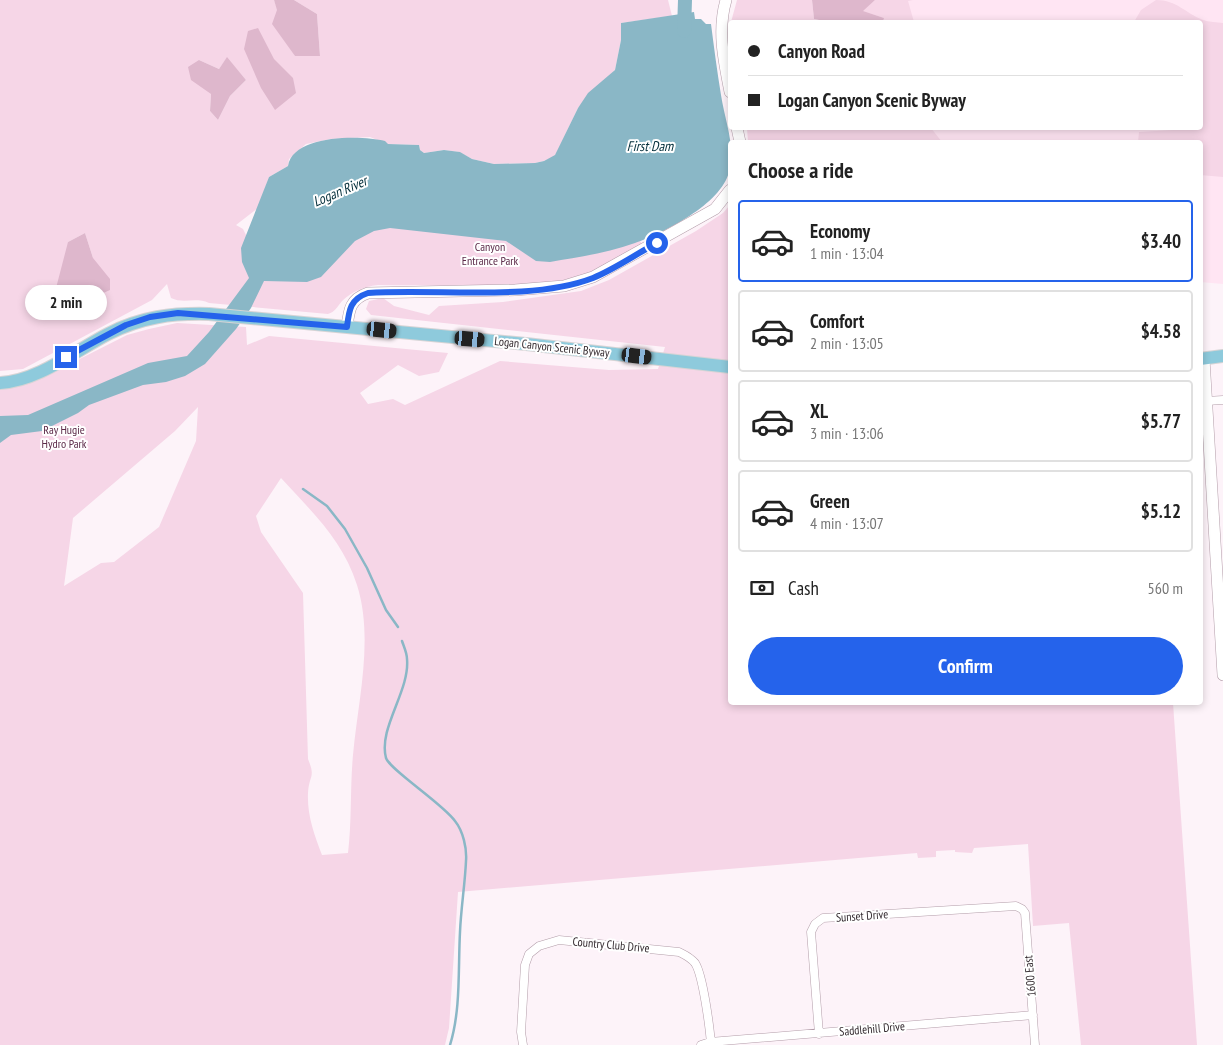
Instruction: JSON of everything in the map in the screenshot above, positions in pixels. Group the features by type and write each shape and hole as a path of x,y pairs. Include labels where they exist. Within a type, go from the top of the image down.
{"main road":[{"name":"Logan Canyon Scenic Byway","path":"0,383 36,373 109,333 150,317 178,313 209,314 347,327 728,367"},
{"path":"1203,359 1223,356"}],"street":[{"path":"726,0 722,12 721,44 728,81"},
{"path":"347,327 350,306 354,300 368,293 515,290 564,286 593,277 689,226 715,210 728,193"},
{"path":"1203,370 1218,535 1223,676"},
{"path":"1206,401 1223,400"},
{"name":"Sunset Drive","path":"819,1034 811,932 815,924 823,918 1016,906 1022,909"},
{"name":"1600 East","path":"1022,909 1025,914 1035,1045"},
{"name":"Country Club Drive","path":"523,1045 521,1032 525,965 529,954 539,946 558,940 679,952 689,956 696,965 711,1043"},
{"name":"Saddlehill Drive","path":"711,1043 1033,1015"},
{"path":"701,1045 711,1043"}],"shaded area":[{"path":"274,0 294,0 317,14 320,56 295,56 272,24 277,10"},
{"path":"812,0 875,0 863,11 884,18 884,20 814,19"},
{"path":"860,0 1223,0 1223,284 1203,282 1203,140 790,140 789,130 1203,130 1203,20 826,20"},
{"path":"258,28 274,59 293,78 296,93 275,110 261,88 244,49 248,31"},
{"path":"227,57 246,80 230,96 218,120 210,111 211,94 191,80 188,67 199,60 219,69"},
{"path":"85,233 93,258 110,279 110,290 81,303 60,304 55,292 68,242"}],"green space":[{"name":"Canyon Entrance Park","path":"0,0 274,0 295,56 320,56 317,14 294,0 668,0 672,16 621,23 621,40 615,70 578,108 555,156 535,163 494,164 472,159 459,152 444,150 424,153 420,150 419,145 387,144 370,137 331,139 306,144 289,159 288,166 269,177 258,208 236,225 243,229 248,239 370,224 638,238 644,247 584,275 556,282 510,286 378,285 363,288 350,295 334,311 328,314 204,301 176,300 171,298 167,284 152,300 23,369 0,371","holes":["227,58 246,80 230,96 218,120 210,111 211,94 199,60 219,69","85,233 93,258 68,242"]},
{"path":"737,0 812,0 814,19 819,20 732,20"},
{"path":"875,0 913,0 908,1 913,20 884,20 884,18 862,11"},
{"path":"1156,0 1170,2 1203,20 1135,20 1141,10"},
{"path":"1203,20 1223,23 1223,177 1203,175 1203,140 1138,140 1139,132 1203,130"},
{"path":"747,130 933,130 940,140 748,140"},
{"name":"Ray Hugie Hydro Park","path":"728,207 728,705 1173,705 1197,1045 1081,1045 1069,923 1033,926 1028,844 974,848 972,853 955,852 955,850 936,851 936,857 918,858 917,853 458,892 449,1028 445,1045 0,1045 0,390 52,373 127,335 177,323 246,327 247,345 269,336 448,353 439,372 419,376 398,365 360,393 368,404 393,399 405,405 500,361 609,370 658,369 665,347 371,315 366,309 369,301 383,298 394,306 429,315 439,306 503,302 581,291 609,280 696,231 723,213","holes":["198,407 196,441 159,527 114,562 101,563 64,586 73,518 175,431","281,478 315,514 335,540 351,569 357,585 362,606 365,648 353,755 348,853 322,855 316,840 308,801 312,773 308,759 303,593 261,532 256,516"]}],"water":[{"name":"First Dam","path":"694,12 695,19 701,19 706,24 711,24 730,140 728,140 728,174 724,184 715,195 690,216 661,232 625,246 550,262 536,261 506,241 390,228 374,231 355,241 321,277 307,282 264,281 251,308 236,329 205,364 185,376 166,382 143,385 89,405 78,413 42,431 11,435 0,443 0,416 28,415 148,363 187,356 209,332 249,278 242,262 241,248 269,177 288,166 293,155 302,148 315,142 330,139 361,138 385,141 388,144 419,145 420,150 424,153 444,150 460,152 472,159 494,164 544,161 555,155 578,108 588,93 615,70 621,40 621,23"}],"waterway":[{"name":"Logan River","path":"684,31 685,0"},
{"path":"303,489 327,506 345,529 367,568 386,610 398,627"},
{"path":"402,641 407,657 407,671 386,734 386,758 455,821 464,840 466,851 456,1018 450,1045"}],"route":[{"path":"66,357 126,325 150,317 178,313 209,314 347,327 350,306 354,300 368,293 388,291 515,290 564,286 593,277 657,243"}]}
